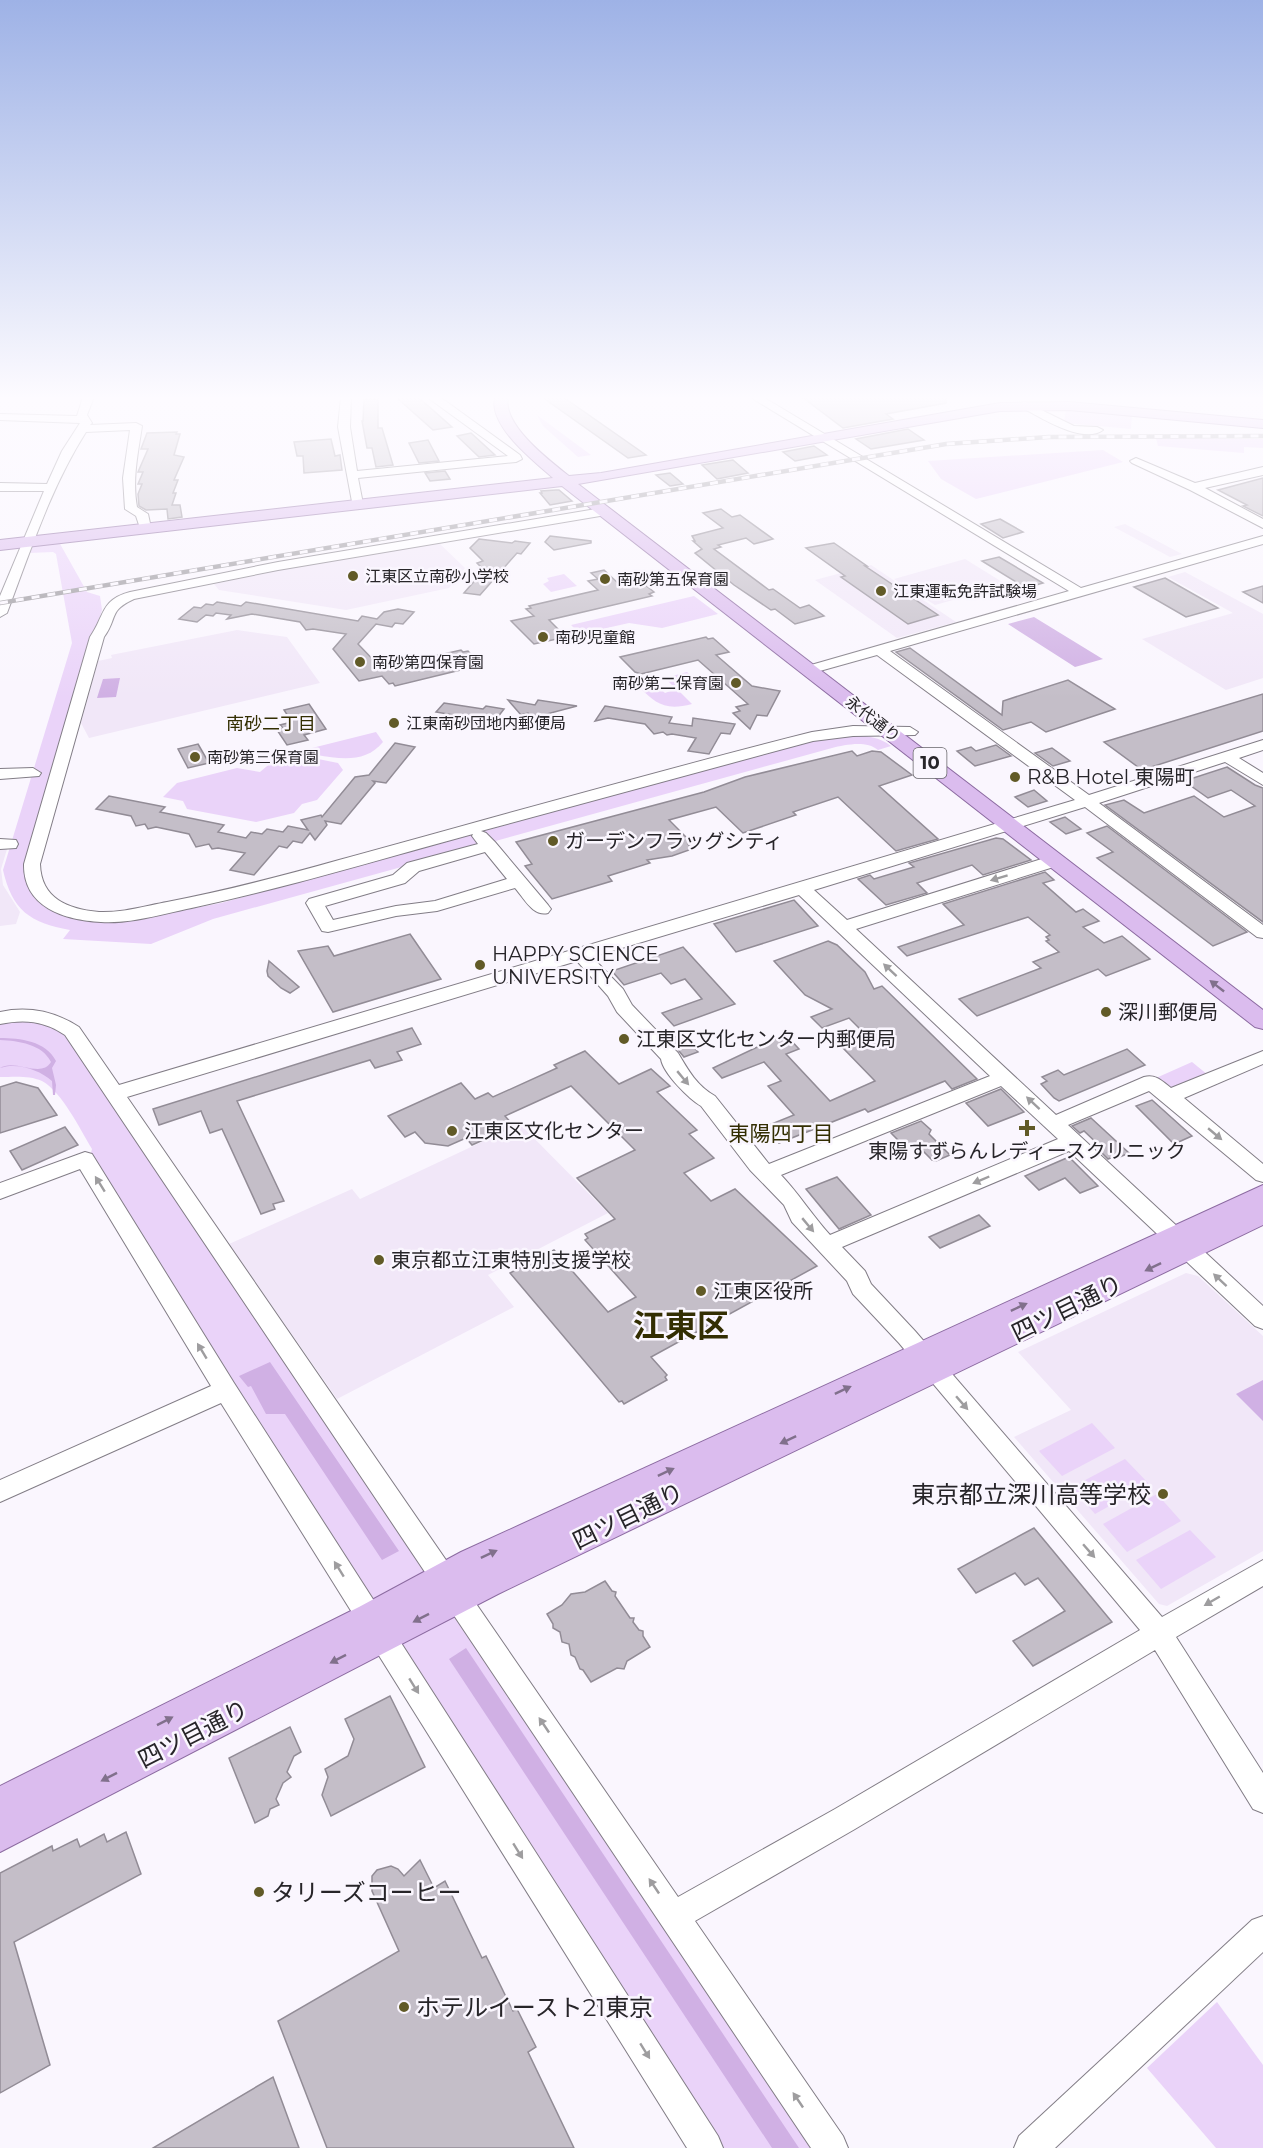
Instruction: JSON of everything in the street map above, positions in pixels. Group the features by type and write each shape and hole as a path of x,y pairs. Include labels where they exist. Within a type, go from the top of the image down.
{"main road":[{"path":"0,545 415,497"},
{"name":"永代通り","path":"590,497 816,668 910,732 1018,823 1054,861 1263,1022"},
{"name":"永代通り","path":"595,497 601,505"},
{"name":"永代通り","path":"816,668 890,732 1263,1002"},
{"name":"四ツ目通り","path":"0,1834 448,1590 1180,1243 1263,1194"},
{"name":"四ツ目通り","path":"1180,1243 1263,1214"},
{"name":"四ツ目通り","path":"0,1804 380,1626"}],"street":[{"path":"0,613 48,497"},
{"path":"128,497 131,509 142,514 145,528"},
{"path":"356,497 357,504"},
{"path":"921,497 1079,592"},
{"path":"1213,497 1263,524"},
{"path":"601,505 278,566 130,596 114,602 107,610 101,632 94,646 55,778 30,875 39,893 50,903 66,911 101,917 121,916 222,898 812,736 853,731 910,732"},
{"path":"816,668 1263,540"},
{"path":"879,650 1263,933"},
{"path":"116,1093 1018,823 1263,745"},
{"path":"1227,757 1263,780"},
{"path":"0,774 33,773"},
{"path":"474,829 542,909"},
{"path":"489,846 413,867 399,879 315,903 328,927 396,911 437,906 519,881"},
{"path":"843,927 1054,861"},
{"path":"802,888 1263,1320"},
{"path":"580,954 616,993 624,1008 671,1058 671,1064 731,1128 733,1137 793,1201 800,1216 857,1277 861,1288 928,1362 1158,1632 1263,1799"},
{"path":"0,1018 26,1015 46,1017 72,1031 116,1093 448,1590 674,1916 831,2148"},
{"path":"1171,1096 1263,1057"},
{"path":"766,1173 1005,1077"},
{"path":"1055,1123 1148,1082 1154,1083 1263,1175"},
{"path":"827,1245 1073,1141"},
{"path":"0,1191 85,1159 226,1390 380,1626 706,2148"},
{"path":"0,1491 226,1390"},
{"path":"674,1916 845,1819 1263,1572"},
{"path":"1030,2148 1263,1931"}],"shaded area":[{"path":"1125,524 1182,554 1170,557 1114,527"},
{"path":"59,542 87,592 100,596 102,610 25,869 66,911 148,917 221,903 823,738 849,735 867,736 884,741 891,746 878,750 862,744 832,748 213,919 151,944 63,939 70,930 44,923 18,905 7,884 3,870 72,643 56,554 53,552 29,553 33,546"},
{"name":"江東区立南砂小学校","path":"439,543 465,568 449,588 346,610 219,590 214,584 280,570"},
{"path":"965,559 1007,585 935,605 894,579"},
{"path":"871,565 956,622 897,638 815,580"},
{"path":"1185,572 1263,614 1263,678 1226,690 1142,639 1233,613 1168,577"},
{"path":"564,574 577,586 551,592 543,584 549,581 547,578"},
{"path":"694,596 718,614 662,628 629,623 580,634 571,625"},
{"path":"1034,617 1103,659 1075,667 1008,624"},
{"path":"237,630 287,637 320,683 89,738 81,723 98,661 112,658 111,655"},
{"path":"687,672 700,684 677,689 692,704 675,707 661,704 637,685 652,681 665,693 676,689 665,678"},
{"path":"120,678 116,697 97,698 103,679"},
{"path":"376,732 383,742 369,753 353,758 317,755 312,748"},
{"path":"298,755 338,763 343,770 317,800 302,804 294,813 256,822 187,809 183,801 163,797 177,783 237,768 260,772 273,761"},
{"path":"0,846 8,846 1,869 3,885 20,912 16,924 0,926"},
{"path":"43,1020 67,1033 820,2148 718,2148 90,1157 92,1149 70,1112 57,1093 42,1081 26,1077 0,1077 0,1022"},
{"path":"0,1038 32,1042 52,1054 56,1061 52,1068 56,1085 55,1095 53,1095 52,1081 41,1073 14,1066 0,1068 6,1066 13,1065 41,1069 47,1067 51,1062 47,1056 36,1047 15,1041 0,1040"},
{"path":"1192,1062 1208,1075 1176,1088 1156,1078"},
{"name":"東京都立江東特別支援学校","path":"520,1124 608,1213 488,1275 514,1307 337,1399 229,1244 352,1189 360,1199"},
{"name":"東京都立深川高等学校","path":"1186,1273 1198,1276 1263,1336 1263,1551 1167,1606 1159,1604 1014,1437 1071,1410 1018,1352"},
{"path":"270,1362 399,1551 382,1560 285,1414 266,1414 251,1386 248,1387 239,1376"},
{"path":"1263,1380 1263,1421 1236,1394"},
{"path":"1092,1423 1115,1448 1062,1476 1039,1451"},
{"path":"1125,1459 1149,1484 1095,1514 1072,1487"},
{"path":"1157,1494 1181,1521 1127,1552 1103,1524"},
{"path":"1190,1530 1216,1557 1161,1589 1136,1560"},
{"path":"466,1648 799,2148 772,2148 449,1659"},
{"path":"1217,2002 1263,2065 1263,2148 1216,2148 1147,2068"}],"building":[{"path":"138,497 175,497 172,505 180,505 182,517 168,519 167,509 146,510 139,506"},
{"path":"544,497 568,497 572,501 550,505"},
{"path":"1232,497 1263,497 1263,516 1243,506 1247,505"},
{"path":"721,509 732,517 740,515 773,539 754,544 746,538 718,545 721,547 714,549 769,590 773,589 800,608 809,605 824,616 795,624 775,609 771,610 734,585 695,553 702,549 693,541 695,541 692,536 723,528 703,513"},
{"path":"1000,519 1023,532 1003,538 981,524"},
{"path":"550,536 591,541 591,543 554,550 545,542"},
{"path":"479,539 530,543 521,554 517,553 480,595 464,593 484,570 477,563 483,561 470,548"},
{"name":"江東運転免許試験場","path":"834,543 938,615 908,624 841,577 845,576 806,548"},
{"path":"999,557 1043,583 1026,588 982,561"},
{"path":"604,570 620,585 639,580 654,592 649,594 652,596 549,620 566,637 534,644 511,621 534,616 526,609 531,608 529,606 598,590 588,581 598,579 591,573"},
{"path":"1165,578 1218,608 1186,617 1134,587"},
{"path":"1263,586 1263,603 1243,592"},
{"path":"217,602 241,606 246,602 358,621 362,616 377,619 384,612 398,609 414,612 403,624 395,623 392,627 376,624 358,644 381,668 461,650 468,651 481,665 395,686 393,683 389,684 382,676 359,681 333,649 346,634 306,630 300,622 252,614 227,619 231,615 216,613 213,616 206,615 197,622 179,619 194,607 201,608 206,604 213,605"},
{"path":"706,637 713,638 729,652 716,655 752,686 780,691 767,716 757,715 750,729 733,713 740,711 736,707 748,704 698,660 641,674 635,672 620,657"},
{"path":"910,648 1002,715 1003,701 1068,680 1115,709 1046,732 1031,722 1003,730 896,652"},
{"path":"1263,694 1263,731 1142,770 1104,742"},
{"path":"508,700 535,705 538,700 577,706 532,718 528,713 521,715"},
{"path":"444,703 483,709 486,706 504,709 494,722 436,712"},
{"path":"309,704 326,729 304,735 308,740 287,745 277,730 283,728 280,725 292,722 284,710"},
{"path":"605,706 672,717 669,723 692,726 693,718 735,724 730,734 721,733 709,754 688,751 696,738 667,735 663,732 654,734 645,724 608,718 595,721"},
{"path":"395,743 415,747 386,783 373,781 375,783 341,824 325,821 327,825 315,840 310,833 302,843 293,841 287,848 279,846 254,875 230,870 245,853 212,849 209,844 196,847 189,834 156,827 148,829 145,824 136,826 131,816 96,809 109,796 165,807 160,812 224,825 218,832 246,838 251,832 262,834 267,829 283,832 288,826 308,830 301,820 321,815 322,817 355,777 369,775"},
{"name":"南砂第三保育園","path":"198,744 209,763 188,768 178,749"},
{"path":"996,745 1011,756 975,766 957,751 971,747 976,751"},
{"path":"1052,748 1070,761 1053,766 1035,753"},
{"path":"852,751 857,756 872,751 881,752 912,775 879,786 938,839 896,851 838,797 793,812 796,815 743,833 716,807 669,820 692,843 688,844 692,849 672,856 647,860 650,863 608,876 612,881 552,899 525,866 532,864 516,842 704,792 745,777"},
{"path":"1227,767 1263,788 1263,922 1105,805 1124,800 1144,813 1194,796 1224,817 1255,806 1231,790 1208,798 1184,781"},
{"path":"1034,790 1047,801 1028,807 1015,797"},
{"path":"1065,817 1081,829 1066,834 1050,822"},
{"path":"1107,826 1247,932 1213,946 1097,858 1113,852 1087,833"},
{"path":"996,838 1003,839 1031,860 983,875 972,865 917,883 927,893 886,905 858,879 870,875 874,879 914,867 909,863"},
{"path":"1045,872 1054,880 1043,883 1076,912 1083,909 1099,921 1083,927 1104,943 1122,936 1150,959 1106,976 1098,969 977,1016 959,999 1041,968 1033,962 1059,952 1046,941 1049,940 1046,937 1050,935 1028,917 907,956 898,947 964,925 943,904"},
{"path":"794,900 818,926 736,952 714,924"},
{"path":"410,934 441,979 333,1012 298,951 328,946 334,956"},
{"path":"828,941 837,945 865,972 874,989 882,986 977,1079 952,1089 945,1081 868,1112 865,1109 779,1143 764,1127 794,1115 768,1086 781,1081 764,1062 722,1078 713,1068 785,1034 799,1049 786,1054 830,1101 875,1081 843,1048 869,1038 849,1018 822,1028 811,1017 832,1009 805,995 774,961"},
{"path":"683,947 735,1004 674,1026 662,1013 702,999 685,979 671,984 661,973 624,985 612,971"},
{"path":"269,961 299,987 290,993 281,988 268,976"},
{"path":"412,1028 421,1044 397,1052 402,1060 375,1068 370,1060 237,1101 284,1201 273,1204 275,1209 261,1214 222,1129 210,1133 201,1111 159,1125 153,1109"},
{"path":"683,1034 698,1052 684,1057 669,1039"},
{"path":"1127,1049 1145,1065 1059,1101 1041,1084 1047,1081 1042,1077 1058,1070 1064,1075"},
{"path":"585,1051 619,1084 651,1069 670,1086 657,1092 697,1130 689,1134 714,1158 684,1173 711,1201 735,1189 817,1266 651,1357 667,1375 665,1377 667,1380 624,1404 622,1401 619,1402 510,1273 554,1250 608,1312 636,1297 585,1240 588,1238 585,1234 615,1219 577,1178 635,1150 571,1086 505,1116 514,1126 472,1145 466,1138 448,1146 425,1143 415,1132 405,1137 388,1116 461,1083 475,1099 488,1093 493,1097 557,1068 554,1065"},
{"path":"16,1082 38,1088 57,1115 0,1133 0,1087"},
{"path":"1001,1089 1024,1112 988,1126 966,1103"},
{"path":"1152,1100 1192,1136 1174,1144 1136,1106"},
{"path":"1091,1118 1129,1153 1115,1159 1113,1157 1108,1159 1099,1150 1103,1149 1084,1131 1080,1133 1072,1126"},
{"path":"921,1121 931,1130 929,1134 950,1155 936,1161 932,1160 917,1145 907,1149 891,1133"},
{"path":"65,1127 78,1145 22,1170 10,1151"},
{"path":"1069,1157 1098,1186 1080,1193 1065,1178 1039,1190 1025,1176"},
{"path":"837,1177 871,1215 839,1229 806,1189"},
{"path":"979,1215 990,1226 940,1248 929,1237"},
{"path":"1034,1528 1112,1622 1033,1666 1013,1641 1065,1611 1038,1578 1025,1585 1015,1573 976,1593 958,1569"},
{"path":"605,1581 612,1591 616,1592 615,1596 630,1618 634,1618 633,1622 639,1630 643,1631 643,1636 650,1647 627,1661 624,1669 617,1668 591,1682 580,1669 575,1657 571,1655 569,1644 562,1642 560,1632 553,1628 547,1614 562,1605 571,1594 585,1592"},
{"path":"390,1696 425,1767 331,1816 322,1795 328,1777 325,1769 348,1756 354,1739 345,1719"},
{"path":"290,1727 301,1752 294,1756 287,1772 291,1777 283,1783 276,1799 279,1805 270,1809 268,1816 255,1823 229,1758"},
{"path":"126,1832 141,1874 14,1942 50,2065 0,2093 0,1873 52,1846 53,1851 77,1839 80,1847 104,1834 107,1842"},
{"name":"ホテルイースト21東京","path":"420,1860 434,1888 445,1881 482,1958 486,1956 513,2011 517,2009 536,2047 528,2052 574,2148 327,2148 278,2021 399,1951 372,1891 372,1876 377,1870 391,1866 398,1869 404,1876"},
{"path":"273,2077 299,2148 153,2148"}],"railway":[{"path":"0,603 629,497"}],"place":[{"name":"江東区立南砂小学校","path":"353,576"},
{"name":"南砂第五保育園","path":"605,579"},
{"name":"江東運転免許試験場","path":"881,591"},
{"name":"南砂児童館","path":"543,637"},
{"name":"南砂第四保育園","path":"360,662"},
{"name":"南砂第二保育園","path":"736,683"},
{"name":"江東南砂団地内郵便局","path":"394,723"},
{"name":"南砂第三保育園","path":"195,757"},
{"name":"R&B Hotel 東陽町","path":"1015,777"},
{"name":"ガーデンフラッグシティ","path":"553,841"},
{"name":"HAPPY SCIENCE UNIVERSITY","path":"480,965"},
{"name":"深川郵便局","path":"1106,1012"},
{"name":"江東区文化センター内郵便局","path":"624,1039"},
{"name":"東陽すずらんレディースクリニック","path":"1027,1128"},
{"name":"江東区文化センター","path":"452,1131"},
{"name":"東京都立江東特別支援学校","path":"379,1260"},
{"name":"江東区役所","path":"701,1291"},
{"name":"東京都立深川高等学校","path":"1163,1494"},
{"name":"タリーズコーヒー","path":"259,1892"},
{"name":"ホテルイースト21東京","path":"404,2007"}],"district":[{"name":"南砂二丁目","path":"271,724"},
{"name":"東陽四丁目","path":"781,1133"},
{"name":"江東区","path":"681,1325"}]}
